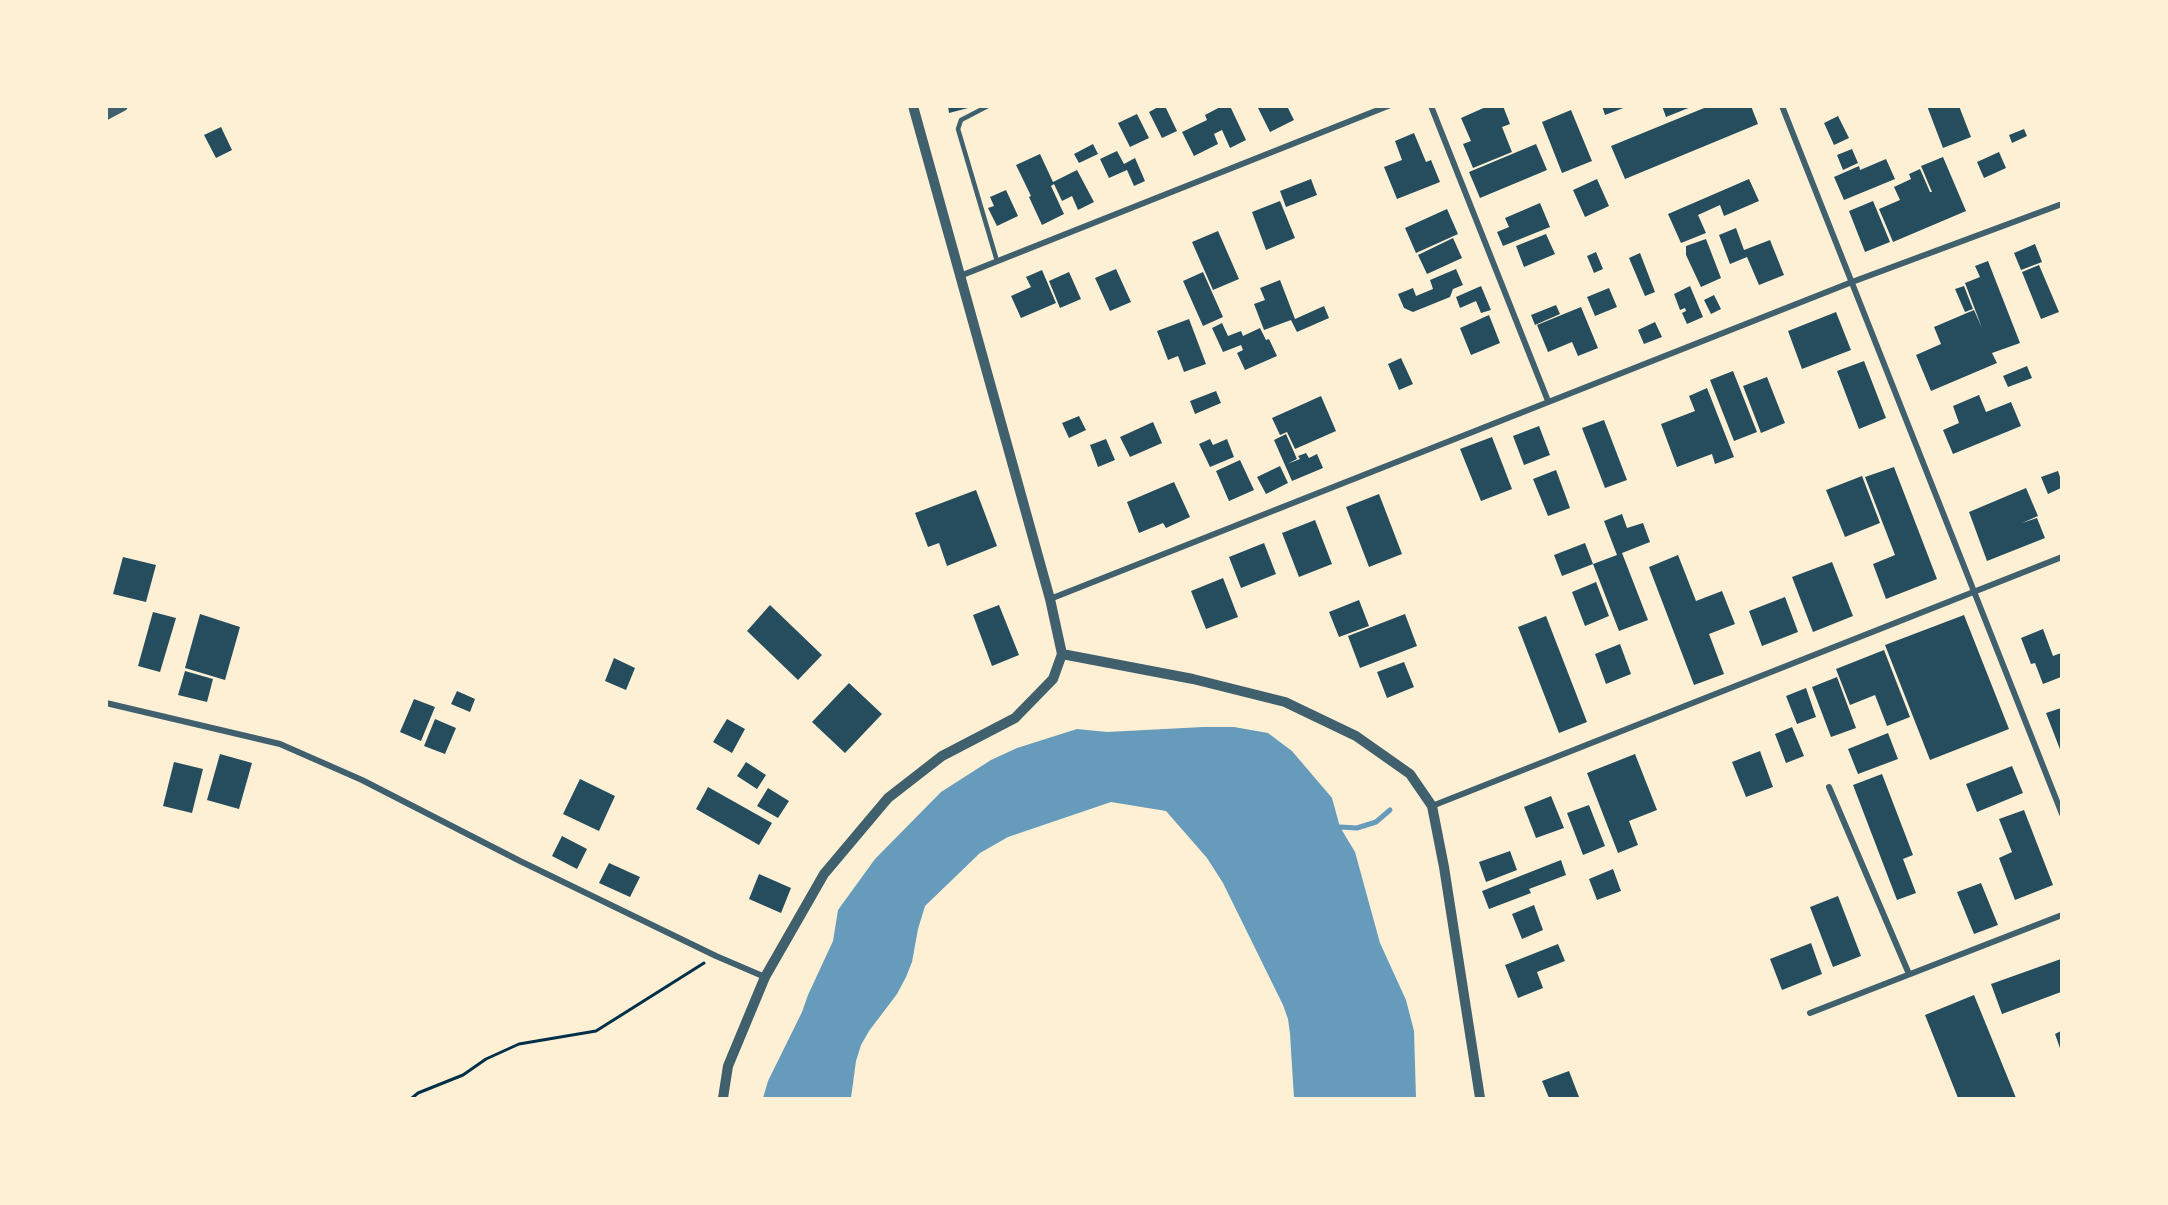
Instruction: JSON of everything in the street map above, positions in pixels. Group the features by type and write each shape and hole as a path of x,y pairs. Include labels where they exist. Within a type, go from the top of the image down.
{"street":[{"path":"106,115 123,106"},
{"path":"723,1098 728,1066 765,977 824,874 888,798 942,756 1015,718 1053,679 1062,654 1050,599 913,106"},
{"path":"960,276 1388,106"},
{"path":"1431,106 1548,401"},
{"path":"1782,106 2061,814"},
{"path":"1050,599 1852,282 2061,204"},
{"path":"1432,806 2061,557"},
{"path":"1062,654 1193,679 1285,702 1356,736 1410,774 1432,806 1444,867 1480,1098"},
{"path":"106,703 280,744 362,780 520,861 716,956 765,977"},
{"path":"1829,788 1909,974"},
{"path":"1810,1013 2061,915"}],"lane":[{"path":"988,106 962,120 958,129 997,261"}],"path":[{"path":"412,1098 463,1075 486,1059 519,1044 596,1031 716,956"}],"water":[{"path":"1234,727 1268,733 1292,751 1332,798 1340,827 1355,852 1380,943 1406,1000 1414,1031 1416,1098 1294,1098 1288,1019 1223,883 1207,858 1166,811 1111,802 1008,837 980,853 925,906 912,962 906,977 897,994 861,1045 856,1061 851,1098 763,1098 768,1081 833,941 838,910 875,859 941,792 991,760 1017,748 1077,729 1107,732"}],"building":[{"path":"948,106 972,106 972,107 949,113"},
{"path":"1165,106 1177,131 1162,138 1149,112"},
{"path":"1222,106 1230,106 1246,140 1230,148 1222,130 1214,134 1218,144 1194,156 1182,132 1207,120 1205,115"},
{"path":"1257,106 1287,106 1294,120 1270,132"},
{"path":"1488,106 1503,106 1510,124 1502,127 1512,152 1473,168 1463,144 1471,141 1461,118"},
{"path":"1602,106 1626,106 1626,107 1605,115"},
{"path":"1662,106 1691,106 1691,107 1666,117"},
{"path":"1709,106 1751,106 1758,124 1625,179 1611,146"},
{"path":"1927,106 1959,106 1971,137 1943,148"},
{"path":"1571,110 1592,161 1562,173 1542,122"},
{"path":"1137,114 1149,138 1130,147 1118,123"},
{"path":"1838,116 1849,138 1834,145 1824,123"},
{"path":"221,127 232,150 216,158 204,135"},
{"path":"2024,129 2027,136 2012,143 2009,135"},
{"path":"1414,133 1426,162 1431,160 1440,182 1397,199 1384,167 1402,160 1395,141"},
{"path":"1093,144 1098,154 1079,163 1074,154"},
{"path":"1536,144 1547,170 1480,198 1469,172"},
{"path":"1852,149 1858,163 1843,170 1837,155"},
{"path":"1117,151 1124,164 1135,158 1145,181 1134,186 1127,170 1109,178 1100,159"},
{"path":"1999,152 2006,168 1984,178 1977,162"},
{"path":"1040,154 1053,182 1077,170 1094,202 1078,210 1072,196 1062,201 1054,184 1051,186 1064,214 1042,225 1016,165"},
{"path":"1943,157 1966,211 1893,242 1879,209 1900,200 1894,187 1911,179 1909,174 1920,169 1932,192 1921,166"},
{"path":"1886,159 1895,179 1844,200 1834,177 1859,166 1860,170"},
{"path":"1311,179 1317,195 1286,207 1280,191"},
{"path":"1597,179 1609,206 1585,217 1573,190"},
{"path":"1749,179 1759,201 1724,216 1720,205 1698,215 1706,233 1681,243 1668,214"},
{"path":"1006,190 1018,216 997,226 988,208 994,206 990,197"},
{"path":"1280,201 1295,238 1266,250 1252,212"},
{"path":"1873,201 1890,242 1865,252 1849,211"},
{"path":"1540,203 1550,227 1503,246 1497,232 1509,227 1505,218"},
{"path":"1447,209 1458,234 1416,253 1405,228"},
{"path":"1736,228 1744,250 1770,240 1784,275 1759,285 1747,257 1730,264 1719,235"},
{"path":"1218,231 1239,279 1213,290 1192,242"},
{"path":"1546,234 1555,254 1524,267 1516,246"},
{"path":"1453,238 1462,258 1427,274 1418,255"},
{"path":"1706,239 1721,278 1701,287 1686,255 1686,246"},
{"path":"2035,244 2042,262 2021,270 2014,253"},
{"path":"1596,252 1603,269 1594,273 1587,256"},
{"path":"1640,253 1655,292 1645,296 1629,258"},
{"path":"1988,261 2020,343 1992,353 1997,363 1931,391 1916,355 1941,344 1934,327 1974,310 1982,328 1965,283 1980,277 1975,266"},
{"path":"2039,265 2059,312 2041,319 2022,272"},
{"path":"1116,269 1131,302 1110,311 1095,278"},
{"path":"1456,269 1463,285 1453,289 1450,297 1413,312 1404,308 1398,294 1413,288 1416,296 1433,289 1430,280"},
{"path":"1042,270 1056,303 1021,318 1011,296 1031,287 1026,277"},
{"path":"1069,272 1081,299 1060,308 1049,281"},
{"path":"1203,272 1223,317 1203,326 1183,281"},
{"path":"1280,280 1295,319 1324,306 1329,318 1297,332 1291,320 1264,330 1254,304 1265,300 1260,288"},
{"path":"1481,286 1491,310 1481,313 1476,301 1460,308 1456,297"},
{"path":"1690,286 1703,317 1687,324 1682,313 1686,311 1685,308 1680,310 1674,294"},
{"path":"1964,286 1973,309 1965,312 1955,289"},
{"path":"1609,288 1617,307 1595,316 1587,297"},
{"path":"1714,295 1721,309 1711,314 1704,300"},
{"path":"1556,305 1560,314 1535,325 1531,315"},
{"path":"1581,307 1598,348 1578,356 1572,342 1548,352 1537,325"},
{"path":"1836,312 1851,350 1802,369 1788,331"},
{"path":"1489,315 1500,343 1471,355 1460,328"},
{"path":"1189,319 1206,364 1184,372 1178,356 1168,360 1157,331"},
{"path":"1655,322 1662,337 1644,344 1638,330"},
{"path":"1222,323 1228,336 1241,331 1243,336 1260,328 1266,340 1269,339 1277,356 1245,370 1237,353 1243,350 1241,345 1223,352 1212,328"},
{"path":"1401,358 1413,384 1399,390 1388,364"},
{"path":"1864,361 1886,418 1859,429 1837,371"},
{"path":"2027,366 2032,378 2008,387 2003,376"},
{"path":"1733,371 1757,432 1734,441 1710,380"},
{"path":"1767,377 1785,423 1761,433 1743,386"},
{"path":"1707,388 1734,457 1715,464 1712,454 1677,467 1661,424 1695,411 1689,396"},
{"path":"1216,391 1221,403 1195,414 1190,401"},
{"path":"1979,395 1986,412 2011,402 2021,426 1953,454 1943,430 1959,423 1953,406"},
{"path":"1321,396 1336,431 1295,449 1287,432 1280,435 1272,418"},
{"path":"1079,416 1086,430 1069,438 1062,423"},
{"path":"1604,420 1627,480 1605,488 1582,428"},
{"path":"1153,422 1162,443 1130,457 1120,437"},
{"path":"1539,426 1550,455 1524,465 1513,436"},
{"path":"1286,434 1297,459 1287,464 1300,459 1298,456 1306,453 1309,458 1317,454 1323,468 1292,481 1274,440"},
{"path":"1492,437 1512,489 1481,501 1460,449"},
{"path":"1106,439 1115,460 1098,467 1090,445"},
{"path":"1210,439 1213,445 1227,439 1234,457 1210,467 1199,444"},
{"path":"1240,460 1254,490 1229,501 1216,471"},
{"path":"1280,466 1288,483 1266,494 1257,477"},
{"path":"1894,467 1937,579 1886,599 1873,564 1895,555 1865,477"},
{"path":"1556,470 1570,508 1548,516 1533,479"},
{"path":"2058,471 2061,488 2048,494 2041,477"},
{"path":"1862,476 1880,523 1845,537 1826,490"},
{"path":"1174,482 1190,517 1166,528 1163,523 1139,533 1127,502"},
{"path":"2026,488 2038,516 2022,523 2037,518 2045,538 1987,561 1969,512"},
{"path":"976,490 997,546 947,566 939,543 928,547 915,513"},
{"path":"1379,494 1402,554 1369,567 1346,507"},
{"path":"1622,514 1627,528 1643,523 1650,542 1622,553 1648,620 1619,631 1593,564 1617,555 1604,521"},
{"path":"1315,520 1332,564 1299,577 1282,533"},
{"path":"1264,543 1276,574 1241,588 1229,557"},
{"path":"1585,543 1593,564 1562,576 1554,555"},
{"path":"1678,555 1696,601 1722,591 1735,624 1709,634 1724,674 1694,685 1649,567"},
{"path":"123,557 156,565 146,602 113,594"},
{"path":"1832,562 1853,616 1813,632 1792,577"},
{"path":"1223,578 1238,617 1206,629 1191,591"},
{"path":"1596,582 1609,616 1585,626 1572,592"},
{"path":"1785,597 1798,632 1762,646 1749,611"},
{"path":"1359,600 1369,626 1339,637 1329,612"},
{"path":"770,605 822,655 798,680 747,631"},
{"path":"999,605 1019,655 992,666 973,615"},
{"path":"153,612 176,618 160,672 138,666"},
{"path":"200,614 240,627 225,680 185,668"},
{"path":"1405,614 1417,646 1360,668 1348,636"},
{"path":"1964,615 2009,729 1930,760 1885,645"},
{"path":"1546,616 1587,722 1559,733 1518,627"},
{"path":"2043,629 2053,656 2061,653 2061,677 2043,684 2035,663 2031,664 2021,638"},
{"path":"1620,644 1631,674 1606,684 1595,654"},
{"path":"1884,650 1910,717 1887,726 1875,695 1850,705 1836,669"},
{"path":"614,658 635,668 626,690 605,681"},
{"path":"1404,662 1414,687 1387,698 1377,672"},
{"path":"185,671 213,679 207,702 178,695"},
{"path":"1837,677 1856,728 1831,737 1812,687"},
{"path":"849,683 882,714 845,753 812,722"},
{"path":"1806,688 1816,717 1797,724 1786,696"},
{"path":"457,691 475,699 470,712 451,704"},
{"path":"414,699 435,707 421,741 400,732"},
{"path":"2061,708 2061,752 2046,713"},
{"path":"435,719 456,728 445,754 424,746"},
{"path":"727,719 745,729 732,753 713,742"},
{"path":"1792,727 1804,756 1786,763 1775,734"},
{"path":"1888,733 1898,759 1858,774 1848,749"},
{"path":"1760,751 1773,787 1746,797 1732,762"},
{"path":"220,754 252,763 239,809 207,800"},
{"path":"1635,754 1657,810 1629,821 1638,845 1618,853 1587,773"},
{"path":"174,762 203,769 192,813 163,806"},
{"path":"746,762 766,775 757,789 737,776"},
{"path":"2012,766 2023,793 1977,812 1966,784"},
{"path":"1882,774 1913,855 1903,859 1916,893 1897,900 1853,785"},
{"path":"580,779 615,796 599,831 563,814"},
{"path":"708,787 772,823 759,845 696,809"},
{"path":"768,788 789,801 778,818 757,806"},
{"path":"1551,796 1564,828 1536,838 1524,807"},
{"path":"1589,805 1605,846 1583,855 1567,813"},
{"path":"2024,810 2053,885 2015,900 1999,858 2012,852 1999,819"},
{"path":"562,836 587,849 577,869 552,856"},
{"path":"1510,851 1517,870 1486,882 1479,862"},
{"path":"1561,860 1566,875 1529,889 1531,893 1489,909 1482,891"},
{"path":"609,863 640,877 630,897 599,883"},
{"path":"1613,869 1621,891 1597,900 1589,879"},
{"path":"759,874 791,888 781,913 749,899"},
{"path":"1981,883 1998,925 1974,934 1957,892"},
{"path":"1838,896 1861,956 1833,967 1810,907"},
{"path":"1534,905 1543,930 1522,939 1512,914"},
{"path":"1811,943 1822,974 1782,990 1770,959"},
{"path":"1558,944 1565,961 1537,972 1543,988 1518,998 1505,965"},
{"path":"2061,959 2061,992 2002,1014 1991,984"},
{"path":"1974,995 2016,1098 1958,1098 1925,1015"},
{"path":"2061,1031 2061,1051 2055,1034"},
{"path":"1569,1071 1579,1097 1549,1098 1542,1081"}],"waterway":[{"path":"1335,829 1357,828 1376,822 1390,810"}]}
